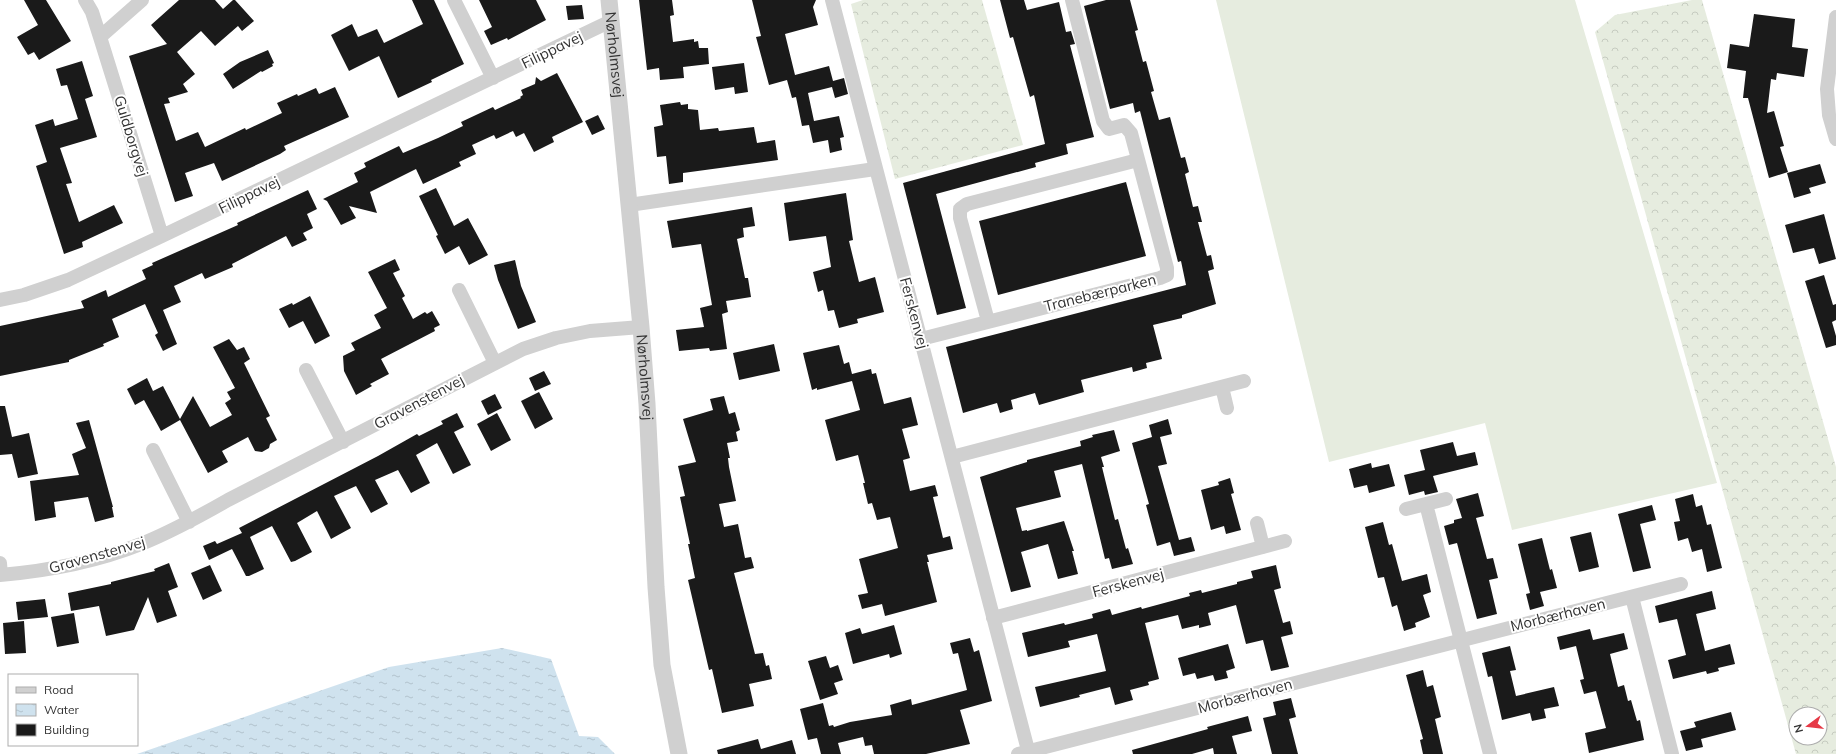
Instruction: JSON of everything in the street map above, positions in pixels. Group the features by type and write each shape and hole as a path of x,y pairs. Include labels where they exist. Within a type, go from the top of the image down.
{"street":[{"name":"Guldborgvej","path":"85,0 92,12 100,36 162,236"},
{"path":"100,36 142,0"},
{"path":"454,0 493,78"},
{"name":"Nørholmsvej","path":"608,0 641,327 662,665 679,754"},
{"name":"Ferskenvej","path":"832,0 952,457 993,618 1025,753"},
{"name":"Tranebærparken","path":"921,339 1167,275 1167,268 1131,133 1124,125 1109,129 1103,121 1072,0"},
{"path":"1836,17 1827,89 1829,115 1836,139"},
{"name":"Filippavej","path":"0,300 24,295 68,280 611,21"},
{"path":"988,321 960,218 960,209 967,204 1138,160"},
{"path":"629,204 876,169"},
{"path":"459,290 495,363"},
{"name":"Gravenstenvej","path":"0,571 45,570 91,560 140,545 188,522 523,349 556,338 590,331 641,327"},
{"path":"306,370 343,442"},
{"path":"952,457 1244,381"},
{"path":"1222,387 1227,408"},
{"path":"154,450 188,522"},
{"path":"1406,509 1446,499"},
{"path":"1426,504 1490,754"},
{"path":"1257,523 1263,547"},
{"name":"Ferskenvej","path":"993,618 1285,540"},
{"name":"Morbærhaven","path":"1025,753 1681,584"},
{"path":"1632,597 1672,754"}],"green space":[{"path":"863,0 982,0 1023,145 895,179 851,4"},
{"path":"1216,0 1575,0 1717,483 1512,530 1485,423 1329,462"},
{"path":"1692,0 1702,0 1836,467 1836,754 1796,754 1794,746 1828,746 1828,706 1788,706 1788,725 1595,32 1615,15"}],"water":[{"path":"502,648 551,659 579,736 598,737 615,754 137,754 389,667"}],"building":[{"path":"24,0 46,0 71,41 39,60 34,52 28,55 17,37 38,25"},
{"path":"179,0 215,0 223,9 235,0 254,21 242,31 238,26 215,46 201,31 177,52 195,74 183,84 188,92 168,98 170,103 164,104 176,141 198,132 205,147 245,128 246,130 282,113 277,103 297,94 298,96 316,88 319,94 335,87 349,117 284,146 286,150 280,154 222,181 214,163 185,173 193,196 175,202 129,56 167,44 151,25"},
{"path":"412,0 434,0 464,64 431,80 432,82 398,98 379,56 349,71 331,35 352,24 358,37 377,29 384,43 423,24"},
{"path":"479,0 536,0 546,20 508,40 507,38 491,45 484,31 492,27"},
{"path":"639,0 672,0 674,15 670,16 673,42 694,39 694,42 698,41 699,48 708,48 709,64 683,67 684,78 660,80 659,68 647,70"},
{"path":"752,0 816,0 813,7 818,25 785,34 795,75 829,66 833,81 844,78 848,94 835,98 832,87 808,93 814,121 839,116 844,137 840,138 842,150 830,153 828,140 813,143 809,125 802,126 796,97 792,98 787,80 769,85 756,37 761,36"},
{"path":"1000,0 1024,0 1027,10 1059,2 1066,32 1071,31 1075,44 1070,45 1094,137 1066,144 1068,154 1035,163 1036,167 936,194 966,308 937,315 903,183 1045,144 1034,95 1030,97 1013,37 1010,38"},
{"path":"1106,0 1130,0 1138,30 1135,31 1143,62 1146,61 1154,91 1151,92 1159,120 1170,117 1181,158 1185,157 1189,172 1185,174 1193,207 1198,206 1202,222 1198,222 1207,256 1211,255 1214,269 1208,271 1216,304 1182,315 1182,318 1153,325 1162,359 1146,363 1147,368 1133,372 1132,367 1081,380 1084,392 1039,405 1035,393 1011,400 1013,409 1000,413 997,403 963,413 946,347 1186,285 1181,261 1178,262 1140,111 1135,113 1133,103 1110,109 1084,6"},
{"path":"582,5 584,19 568,20 566,6"},
{"path":"1754,14 1795,19 1792,47 1808,49 1804,77 1777,73 1776,80 1771,79 1767,113 1774,111 1784,146 1780,147 1788,172 1769,178 1748,98 1743,98 1746,71 1727,68 1730,44 1749,47"},
{"path":"268,50 274,63 272,64 273,66 262,72 261,71 233,89 223,74 240,62"},
{"path":"82,61 93,96 85,99 97,137 60,148 72,183 66,184 79,222 114,205 123,223 82,242 83,247 64,254 36,166 47,162 35,125 53,119 55,126 78,119 67,85 61,86 56,69"},
{"path":"744,63 748,92 735,94 734,87 715,90 712,67"},
{"path":"557,73 583,122 552,137 554,142 534,152 524,133 516,137 513,131 496,139 494,135 472,145 476,154 459,162 461,166 423,184 416,169 370,192 377,213 349,206 356,218 341,225 327,201 323,199 358,182 354,173 366,167 364,163 399,146 403,153 438,138 463,126 461,122 493,107 495,110 521,98 520,97 523,95 521,90 535,84 536,77 541,81"},
{"path":"680,102 681,105 688,104 688,109 698,110 700,130 718,128 719,131 754,127 757,143 775,140 778,160 683,173 683,182 669,184 666,156 657,157 654,127 663,125 660,105"},
{"path":"598,115 605,129 592,135 585,121"},
{"path":"1820,164 1826,183 1809,188 1811,193 1794,198 1787,173"},
{"path":"1126,182 1146,256 998,295 979,221"},
{"path":"436,188 454,226 468,218 488,255 469,265 459,246 445,254 436,236 438,235 419,196"},
{"path":"308,190 317,209 307,214 313,228 303,233 307,240 292,247 286,236 232,264 233,267 205,279 202,273 174,286 181,302 163,310 177,344 163,351 155,335 158,333 145,304 112,319 119,337 103,344 104,346 69,360 69,362 0,376 0,326 84,308 81,301 106,290 108,297 146,279 142,270 153,265 152,263 238,225 237,223"},
{"path":"846,193 853,240 849,241 859,282 875,277 884,312 857,319 858,323 839,328 834,310 828,311 823,290 818,292 813,272 831,267 826,236 789,241 784,203"},
{"path":"752,207 755,226 743,228 744,237 737,239 745,278 748,278 751,297 726,301 728,312 722,314 727,349 710,351 709,348 679,351 676,330 704,327 700,308 712,305 701,244 672,248 667,221"},
{"path":"1824,214 1836,259 1819,264 1814,248 1793,253 1785,225"},
{"path":"395,259 400,270 393,273 405,296 402,298 413,319 425,312 427,314 432,311 440,325 434,328 435,331 381,359 389,374 370,384 372,386 356,395 344,371 343,356 355,350 351,343 381,328 374,315 387,308 368,272"},
{"path":"515,260 521,286 536,322 518,329 498,280 494,265"},
{"path":"1824,275 1833,305 1836,304 1836,320 1832,322 1836,336 1836,345 1826,348 1805,281"},
{"path":"310,296 330,336 315,344 303,321 289,328 279,309 292,303 293,305"},
{"path":"229,339 237,350 244,347 250,359 244,363 270,416 266,418 277,440 270,444 269,448 262,452 255,451 248,437 222,451 228,462 208,473 180,420 161,431 144,400 135,405 127,389 147,378 153,391 163,386 180,419 193,396 210,427 232,415 225,403 231,399 227,392 235,388 213,347"},
{"path":"774,344 780,371 739,380 733,353"},
{"path":"839,345 844,364 849,362 852,374 871,369 872,374 876,373 884,404 911,397 918,425 902,429 910,458 903,460 910,491 935,485 938,496 933,497 943,538 950,536 953,549 927,555 929,562 927,562 937,602 885,616 882,604 862,609 858,595 868,593 859,559 898,548 890,517 877,520 872,503 868,504 863,483 865,483 858,455 836,461 825,420 860,410 852,381 812,390 803,353"},
{"path":"544,371 551,384 535,391 529,378"},
{"path":"539,392 553,419 535,429 521,401"},
{"path":"495,394 502,408 488,415 481,401"},
{"path":"724,396 729,414 735,412 740,430 736,432 738,441 727,443 730,458 728,458 729,467 736,501 719,504 724,527 738,524 745,558 751,557 754,568 734,573 755,654 763,653 766,666 769,665 772,679 749,684 754,706 722,713 712,669 709,670 688,580 695,578 688,544 690,544 680,497 685,496 678,466 696,462 683,419 713,410 710,399"},
{"path":"0,406 5,406 12,437 29,433 38,474 18,478 12,454 0,455"},
{"path":"457,413 464,427 454,432 471,465 453,474 437,443 416,455 430,483 411,493 398,470 375,480 388,504 371,513 356,486 334,496 351,528 331,539 317,511 297,523 312,552 295,561 291,562 272,526 250,537 264,569 246,576 232,549 209,560 203,546 215,541 217,544 242,533 239,528 378,456 417,434 419,436 443,424 441,421"},
{"path":"497,413 511,440 491,451 477,424"},
{"path":"1168,419 1172,434 1160,437 1167,464 1158,466 1179,540 1191,537 1195,551 1174,556 1170,542 1157,546 1146,505 1149,504 1132,443 1152,437 1149,425"},
{"path":"89,420 113,507 114,517 95,522 88,497 54,502 56,517 35,521 30,481 79,475 72,454 86,448 76,423"},
{"path":"1114,430 1120,451 1101,457 1104,467 1102,467 1115,520 1118,519 1126,549 1128,548 1133,564 1112,569 1109,558 1105,559 1082,464 1054,471 1061,497 1016,508 1022,531 1064,521 1074,551 1072,551 1078,574 1058,579 1048,544 1021,552 1031,587 1011,592 980,477 1027,462 1027,460 1081,446 1080,441 1093,437 1092,435"},
{"path":"1453,442 1457,456 1475,452 1478,465 1433,476 1438,492 1425,495 1424,491 1409,495 1404,475 1425,470 1420,450"},
{"path":"1371,463 1372,468 1389,464 1395,486 1369,493 1367,485 1354,488 1349,469"},
{"path":"1230,478 1234,493 1231,494 1241,530 1226,534 1224,526 1211,530 1201,490 1219,485 1218,482"},
{"path":"1478,493 1484,516 1476,518 1487,559 1493,558 1498,578 1489,580 1497,614 1477,619 1457,543 1449,545 1444,526 1454,523 1454,520 1462,518 1456,499"},
{"path":"1693,494 1696,507 1702,505 1707,525 1711,524 1722,568 1707,572 1702,549 1692,552 1688,538 1678,541 1674,522 1680,521 1675,499"},
{"path":"1652,505 1656,520 1640,524 1651,568 1633,572 1618,514"},
{"path":"1383,522 1389,545 1392,544 1402,581 1427,574 1431,592 1423,595 1430,617 1415,623 1416,627 1404,631 1397,605 1392,607 1384,577 1378,578 1365,527"},
{"path":"1591,532 1599,567 1579,572 1570,537"},
{"path":"1542,538 1550,570 1552,569 1557,588 1540,592 1544,606 1530,610 1526,594 1530,593 1518,544"},
{"path":"169,563 178,587 168,591 177,616 157,623 148,597 134,630 106,636 99,606 71,611 68,593 111,584 111,582 155,571 154,569"},
{"path":"210,565 222,591 203,600 191,573"},
{"path":"1276,565 1281,588 1274,590 1283,623 1290,621 1293,634 1281,637 1289,667 1271,671 1263,640 1246,644 1236,605 1208,613 1211,625 1199,628 1199,625 1182,629 1178,615 1145,623 1159,679 1148,682 1149,685 1130,690 1133,700 1115,705 1110,687 1079,695 1080,697 1040,707 1035,687 1106,671 1097,634 1068,641 1070,647 1028,657 1022,633 1093,618 1092,614 1110,609 1112,615 1141,607 1142,609 1190,596 1189,593 1201,590 1202,593 1237,584 1237,582 1253,578 1251,571"},
{"path":"1712,591 1716,609 1696,614 1705,651 1730,644 1735,664 1718,668 1719,671 1707,674 1706,671 1673,679 1668,660 1686,655 1677,619 1659,623 1655,606"},
{"path":"45,599 48,617 18,620 16,602"},
{"path":"74,613 79,643 57,647 51,617"},
{"path":"24,621 26,653 5,654 3,623"},
{"path":"894,625 902,654 890,658 889,654 853,664 845,633 860,628 862,634"},
{"path":"1590,629 1593,640 1624,633 1628,649 1610,654 1618,687 1624,685 1628,701 1631,700 1637,721 1640,720 1644,740 1589,753 1585,733 1606,728 1596,691 1584,694 1580,680 1584,679 1576,646 1560,650 1557,637"},
{"path":"970,638 974,652 979,650 992,701 960,710 970,744 926,754 874,754 872,745 865,746 863,737 838,743 841,754 821,754 817,738 808,740 800,709 823,703 829,726 833,725 834,727 850,722 892,715 890,705 911,699 912,705 967,690 958,653 953,654 950,643"},
{"path":"1228,644 1235,668 1226,671 1228,678 1215,681 1213,675 1197,679 1195,673 1183,676 1178,658"},
{"path":"1510,646 1516,670 1510,671 1516,696 1554,687 1559,706 1544,709 1546,718 1532,721 1530,713 1502,720 1492,676 1488,677 1482,653"},
{"path":"826,656 830,668 838,665 843,680 834,683 838,694 820,700 808,661"},
{"path":"1423,670 1427,687 1433,685 1441,717 1435,719 1443,754 1423,754 1420,740 1423,739 1406,675"},
{"path":"1291,698 1296,717 1289,719 1298,754 1272,754 1263,718 1276,715 1273,702"},
{"path":"1731,712 1736,730 1701,739 1703,747 1686,751 1680,731 1696,727 1694,722"},
{"path":"1248,716 1252,731 1232,736 1237,754 1214,754 1213,748 1192,754 1133,754 1132,750 1208,729 1207,727"},
{"path":"758,739 761,749 792,740 796,754 718,754 717,750"}]}
